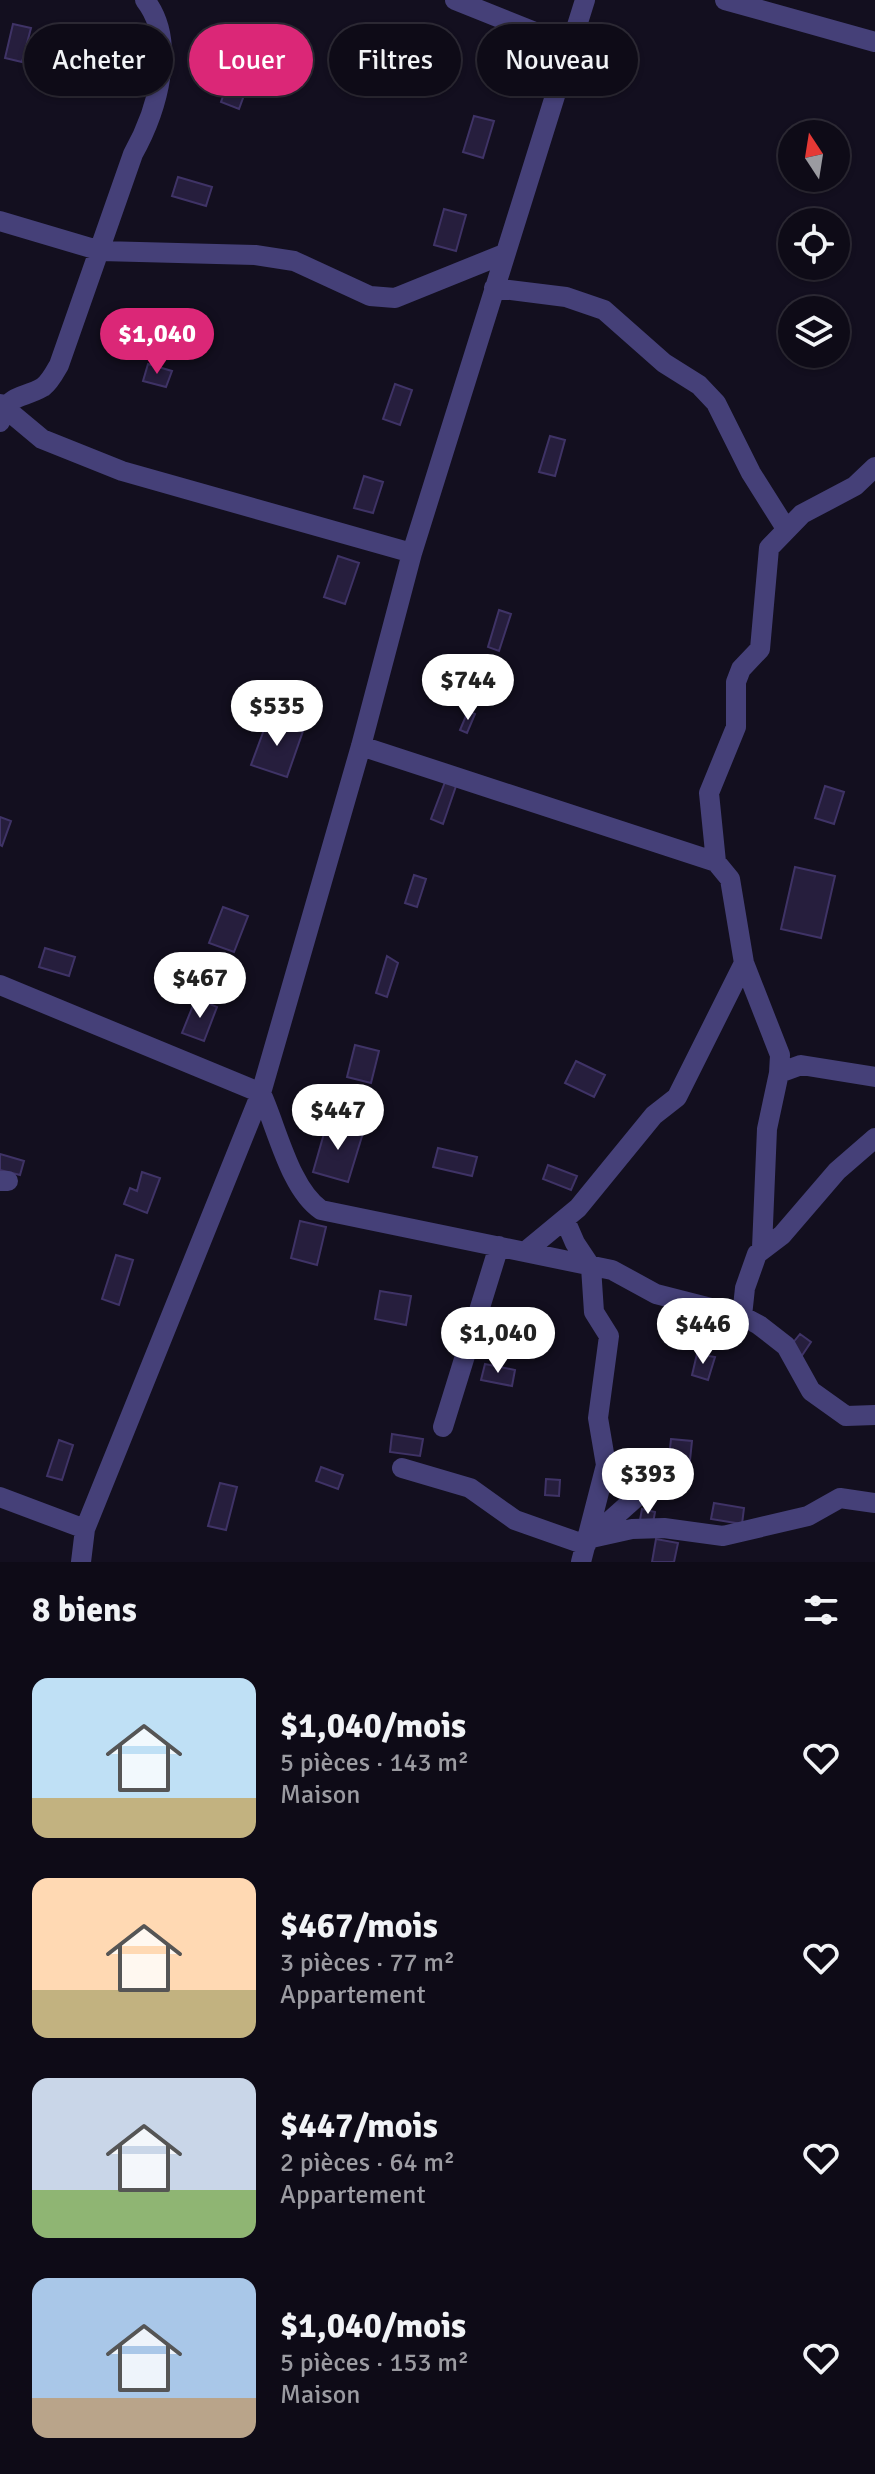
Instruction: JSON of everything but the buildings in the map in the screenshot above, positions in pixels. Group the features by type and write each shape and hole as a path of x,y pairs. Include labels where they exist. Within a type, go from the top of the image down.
{"street":[{"path":"145,0 160,30 163,63 144,134 133,154 101,251 52,377 45,386 17,396 2,410 42,439 122,471 412,553"},
{"path":"455,0 515,24"},
{"path":"577,24 585,0"},
{"path":"725,0 875,42"},
{"path":"81,1562 85,1529 261,1093 361,746 412,553 554,96"},
{"path":"0,221 101,251 255,255 294,261 370,296 395,298 449,279 504,254"},
{"path":"494,288 566,297 604,310 664,363 699,385 716,403 751,473 785,527"},
{"path":"716,862 709,793 736,727 736,682 741,669 760,649 769,548 785,527 855,486 875,467"},
{"path":"361,746 716,862 730,879 744,963 780,1064 767,1129 762,1248 750,1270 742,1316"},
{"path":"526,1251 565,1220 654,1115 677,1097 744,963"},
{"path":"0,985 261,1093 296,1181 310,1203 321,1210 338,1216 431,1230 591,1267 633,1279 656,1294 742,1316 786,1346 811,1391 846,1416 875,1415"},
{"path":"780,1064 875,1077"},
{"path":"762,1248 782,1235 837,1171 875,1138"},
{"path":"565,1220 591,1267 594,1312 609,1341 598,1418 606,1465 584,1553"},
{"path":"443,1427 499,1246"},
{"path":"584,1553 662,1466"},
{"path":"402,1468 470,1488 515,1520 584,1553"},
{"path":"0,1497 85,1529"},
{"path":"584,1553 632,1529 664,1528 723,1536 808,1516 840,1498 875,1503"}]}
